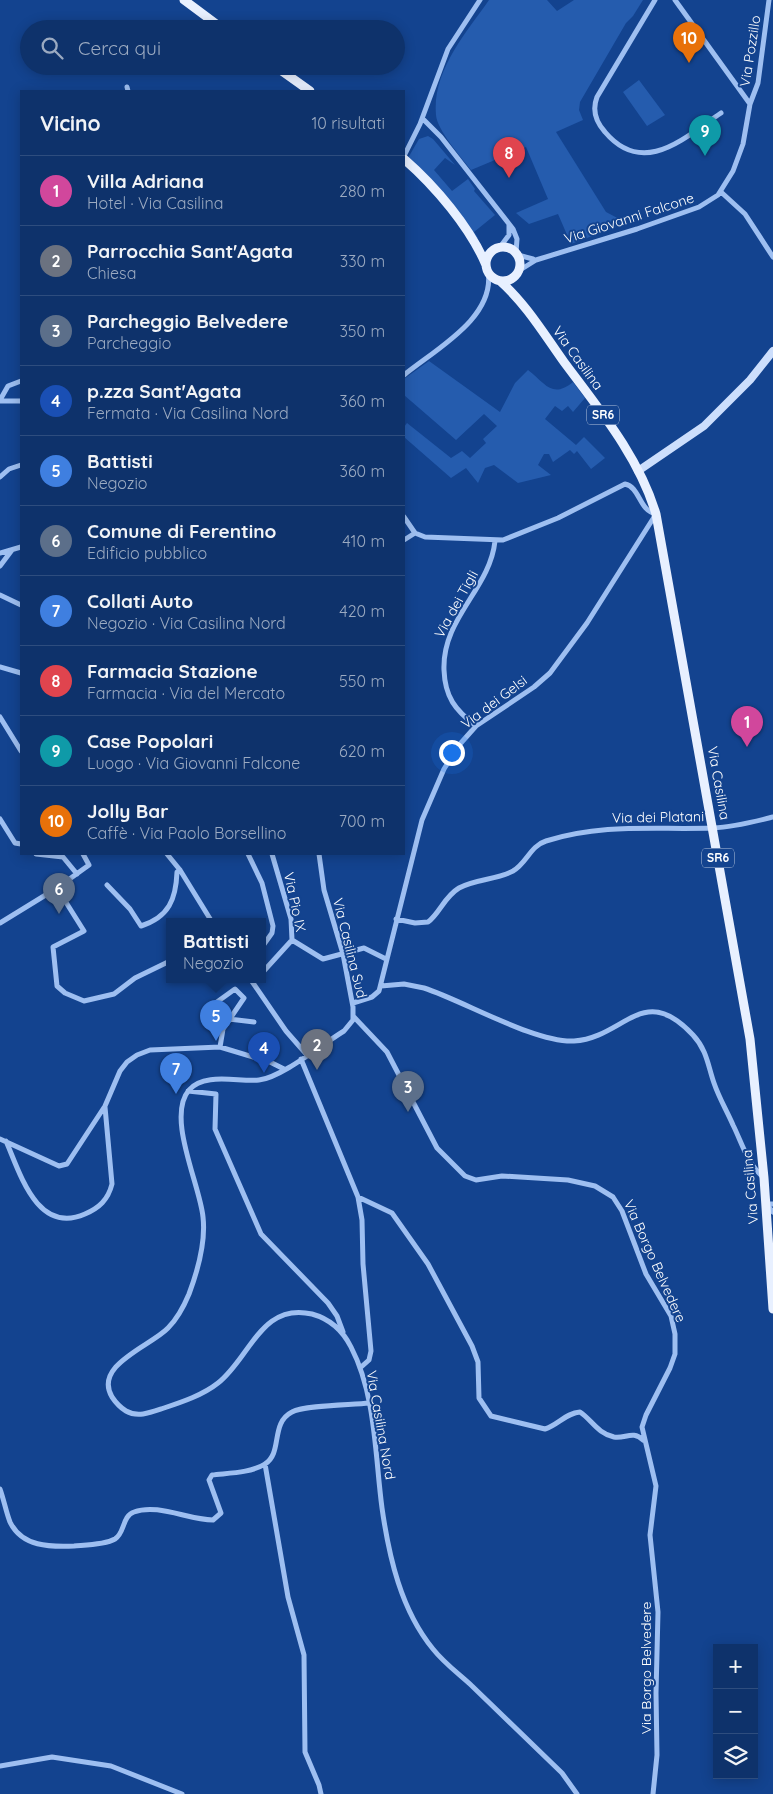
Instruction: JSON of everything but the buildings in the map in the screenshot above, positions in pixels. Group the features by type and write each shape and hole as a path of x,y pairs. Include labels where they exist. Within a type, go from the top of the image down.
{"main road":[{"path":"184,0 211,20"},
{"path":"287,75 307,90"},
{"path":"405,159 425,180 472,237 487,268 499,281 510,280 519,272 517,254 511,249 486,246 472,237"},
{"path":"487,268 488,256 498,248"},
{"name":"Via Casilina","path":"519,272 516,287 521,302"},
{"name":"Via Casilina","path":"499,281 521,302 608,423 638,471 656,514 750,1038 764,1178 769,1204 773,1309"}],"street":[{"path":"405,156 422,119 448,49 480,0"},
{"path":"655,0 597,97 595,114 601,127 609,138 622,146 640,153 655,153 675,144 721,113"},
{"path":"675,0 750,104"},
{"name":"Via Pozzillo","path":"750,104 758,80 769,0"},
{"name":"Via Giovanni Falcone","path":"519,272 536,260 657,222 706,204 721,192 739,155 750,104"},
{"path":"422,119 441,137 508,224 517,240 517,254 536,260"},
{"path":"721,192 745,214 773,257"},
{"path":"498,248 509,235 508,224"},
{"path":"487,268 489,288"},
{"path":"405,374 462,329 477,312 489,288 499,281"},
{"path":"638,471 704,426 750,380 773,351"},
{"path":"20,381 8,386 0,401 20,401"},
{"path":"0,477 9,469 20,466"},
{"path":"405,518 415,533 425,538 503,540 558,518 622,484 632,487 644,508 656,514"},
{"name":"Via dei Gelsi","path":"381,986 405,880 428,802 451,757 476,726 534,687 550,673 588,623 656,514"},
{"path":"405,539 415,533"},
{"name":"Via dei Tigli","path":"476,726 459,713 450,700 445,683 444,653 448,638 464,608 491,565 495,541"},
{"path":"0,553 20,547"},
{"path":"0,566 13,549"},
{"path":"0,595 20,605"},
{"path":"0,667 20,673"},
{"path":"0,717 20,750"},
{"path":"712,828 746,824 773,817"},
{"path":"0,819 15,843 20,845"},
{"name":"Via dei Platani","path":"396,919 415,924 428,922 454,891 470,884 511,872 518,867 532,849 546,841 616,828 712,828"},
{"path":"45,855 63,857 77,874"},
{"path":"0,923 57,888 89,865 84,855"},
{"path":"168,855 180,870 210,918"},
{"path":"248,855 262,883 273,926 272,933 266,941"},
{"name":"Via Pio IX","path":"266,969 292,940 290,915 272,855"},
{"name":"Via Casilina Sud","path":"307,1054 347,1028 354,1017 343,954 324,890 319,855"},
{"path":"107,885 130,909 141,926 154,920 171,905 175,896 177,872 180,870"},
{"path":"57,888 84,931 53,947 57,986 79,1000 91,1000 114,994 135,978 166,963"},
{"path":"292,940 323,959 364,948 386,959"},
{"path":"188,1091 201,1082 264,1079 307,1054 286,1030 254,983"},
{"path":"353,1003 375,996 381,986 404,984 424,988 536,1034 560,1040 586,1039 649,1012 659,1012 668,1015 684,1026 702,1046 716,1090 750,1161 764,1178"},
{"path":"208,1015 210,1006 235,989 244,998 223,1030 220,1047"},
{"name":"Via Borgo Belvedere","path":"354,1017 387,1052 436,1145 465,1176 476,1180 506,1176 578,1181 601,1188 618,1203 642,1266 667,1307 675,1330 676,1346 673,1360 644,1418 644,1441 652,1464 656,1486 650,1535 658,1612 657,1761 653,1794"},
{"path":"229,1019 254,1022"},
{"path":"3,1140 63,1166 70,1161 105,1106 120,1071 127,1062 137,1055 150,1050 220,1047 270,1062 284,1069"},
{"path":"301,1059 358,1197 371,1351 369,1360 360,1368"},
{"path":"188,1091 216,1094 215,1129 261,1234 328,1303 337,1316 343,1333"},
{"name":"Via Casilina Nord","path":"188,1091 182,1104 181,1118 203,1215 202,1254 188,1295 169,1328 115,1368 108,1380 110,1392 115,1402 124,1410 133,1414 147,1414 209,1390 230,1372 268,1323 278,1316 294,1312 308,1313 321,1317 343,1333 360,1368 368,1403 391,1560 400,1589 434,1650 562,1773 577,1794"},
{"path":"3,1140 28,1191 38,1206 54,1215 65,1218 80,1216 95,1210 103,1203 109,1194 112,1184 105,1106"},
{"path":"358,1197 392,1213 428,1264 472,1346 478,1362 479,1398 491,1416 545,1429 552,1427 571,1413 580,1412 594,1427 614,1437 630,1434 644,1441"},
{"path":"769,1204 773,1212"},
{"path":"0,1489 10,1522 21,1534 43,1546 78,1545 114,1539 121,1532 128,1516 137,1511 154,1510 213,1520 221,1513 210,1486 209,1480 212,1475 255,1468 265,1464 274,1452 277,1431 281,1423 292,1411 368,1403"},
{"path":"265,1464 288,1596 304,1655 304,1752 321,1794"},
{"path":"0,1766 52,1757 111,1766 182,1794"}],"shaded area":[{"path":"489,0 547,0 557,11 574,0 643,0 626,23 580,102 579,110 583,120 556,132 606,212 627,223 571,244 558,214 529,224 516,213 548,199 526,147 471,170 440,128 436,115 439,83 452,53"},
{"path":"639,80 665,115 647,126 623,92"},
{"path":"428,136 433,139 455,165 445,158 434,170 452,191 468,179 475,189 474,191 495,215 474,232 478,238 476,239 408,158 419,139"},
{"path":"429,361 500,412 515,383 528,370 549,388 560,389 573,382 585,398 573,412 568,406 562,411 555,406 545,419 576,445 584,437 605,458 591,469 577,451 574,454 570,450 553,462 549,454 544,454 538,465 551,475 518,483 494,465 485,468 478,483 466,468 451,478 405,438 405,426 407,423 451,458 462,451 470,458 486,443 483,439 497,426 484,414 456,440 405,396 405,378"}],"place":[{"name":"Jolly Bar","path":"689,63"},
{"name":"Case Popolari","path":"705,156"},
{"name":"Farmacia Stazione","path":"509,178"},
{"name":"Villa Adriana","path":"747,747"},
{"name":"Comune di Ferentino","path":"59,914"},
{"name":"Battisti","path":"216,1041"},
{"name":"Parrocchia Sant'Agata","path":"317,1070"},
{"name":"p.zza Sant'Agata","path":"264,1073"},
{"name":"Collati Auto","path":"176,1094"},
{"name":"Parcheggio Belvedere","path":"408,1112"}]}
